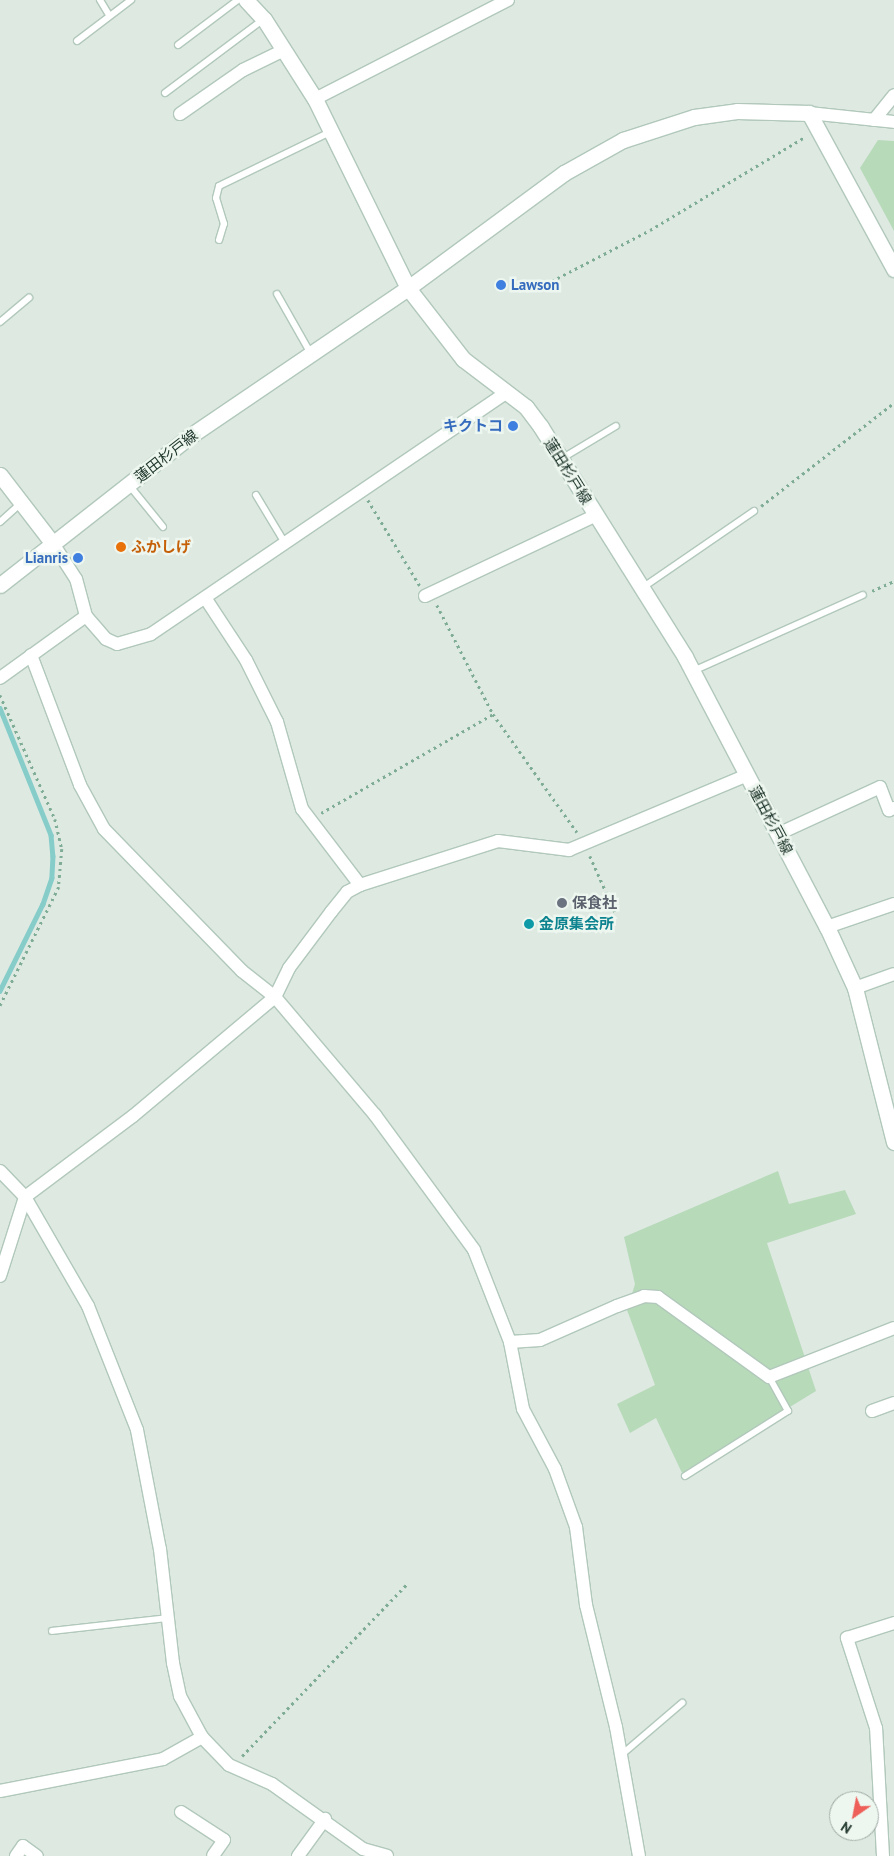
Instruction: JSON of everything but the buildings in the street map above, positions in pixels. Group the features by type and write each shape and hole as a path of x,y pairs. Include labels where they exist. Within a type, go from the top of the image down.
{"main road":[{"path":"246,0 264,19 315,99 408,288 564,173 622,140 694,117 738,112 810,113 894,269"},
{"name":"蓮田杉戸線","path":"0,585 129,485 310,352 408,288 463,359 526,407 561,459 693,671 828,927 855,988 892,1122 894,1142"},
{"path":"0,475 54,545"}],"street":[{"path":"315,99 508,0"},
{"path":"180,114 243,70 284,50"},
{"path":"874,120 894,96"},
{"path":"810,113 894,122"},
{"path":"54,545 76,579 86,616 106,639 130,643 206,599 360,488 507,392"},
{"path":"428,594 596,515"},
{"path":"206,599 246,660 277,722 309,820 360,885"},
{"path":"0,678 86,616"},
{"path":"31,655 80,785 104,829 242,971 276,997 450,1212 474,1250 510,1342 523,1409 555,1469 576,1527 586,1605 639,1856"},
{"path":"0,1276 25,1197 133,1116 276,997 289,968 347,892 360,885 498,841 557,849 585,845 747,775"},
{"path":"778,834 880,787 888,810 894,808"},
{"path":"828,927 894,904"},
{"path":"855,988 894,974"},
{"path":"0,1171 25,1197 88,1306 137,1430 160,1549 180,1696 202,1737 229,1765 272,1784 325,1819 363,1849 382,1855"},
{"path":"510,1342 540,1340 644,1296 658,1297 769,1377 894,1328"},
{"path":"872,1411 894,1403"},
{"path":"883,1856 876,1728 847,1638 894,1623"},
{"path":"0,1791 163,1759 202,1737"},
{"path":"181,1812 224,1840 213,1856"},
{"path":"298,1856 325,1819"},
{"path":"16,1856 23,1846 36,1856"}],"lane":[{"path":"100,0 110,15"},
{"path":"77,41 131,0"},
{"path":"178,45 238,0"},
{"path":"165,93 264,19"},
{"path":"219,240 224,224 216,198 218,186 330,132"},
{"path":"277,294 310,352"},
{"path":"0,322 29,298"},
{"path":"561,459 616,426"},
{"path":"129,485 163,527"},
{"path":"256,495 285,542"},
{"path":"0,522 21,503"},
{"path":"642,588 754,511"},
{"path":"693,671 863,595"},
{"path":"684,1476 788,1411 769,1377"},
{"path":"52,1631 168,1618"},
{"path":"619,1756 682,1703"}],"path":[{"path":"546,284 689,208 818,129"},
{"path":"754,511 894,403"},
{"path":"360,488 428,594 493,714 585,845 615,912"},
{"path":"863,595 894,581"},
{"path":"0,695 55,819 62,849 59,887 0,1006"},
{"path":"309,820 493,714"},
{"path":"229,1765 279,1722 407,1584"}],"green space":[{"path":"878,140 894,141 894,231 860,168"},
{"path":"778,1171 789,1204 845,1190 856,1214 767,1243 816,1391 682,1473 656,1418 630,1433 617,1404 655,1385 627,1310 635,1284 624,1237"}],"waterway":[{"path":"0,708 51,835 53,856 52,878 43,904 0,991"}],"place":[{"name":"Lawson","path":"501,285"},
{"name":"キクトコ","path":"513,426"},
{"name":"ふかしげ","path":"121,547"},
{"name":"Lianris","path":"78,558"},
{"name":"保食社","path":"562,903"},
{"name":"金原集会所","path":"529,924"}]}
